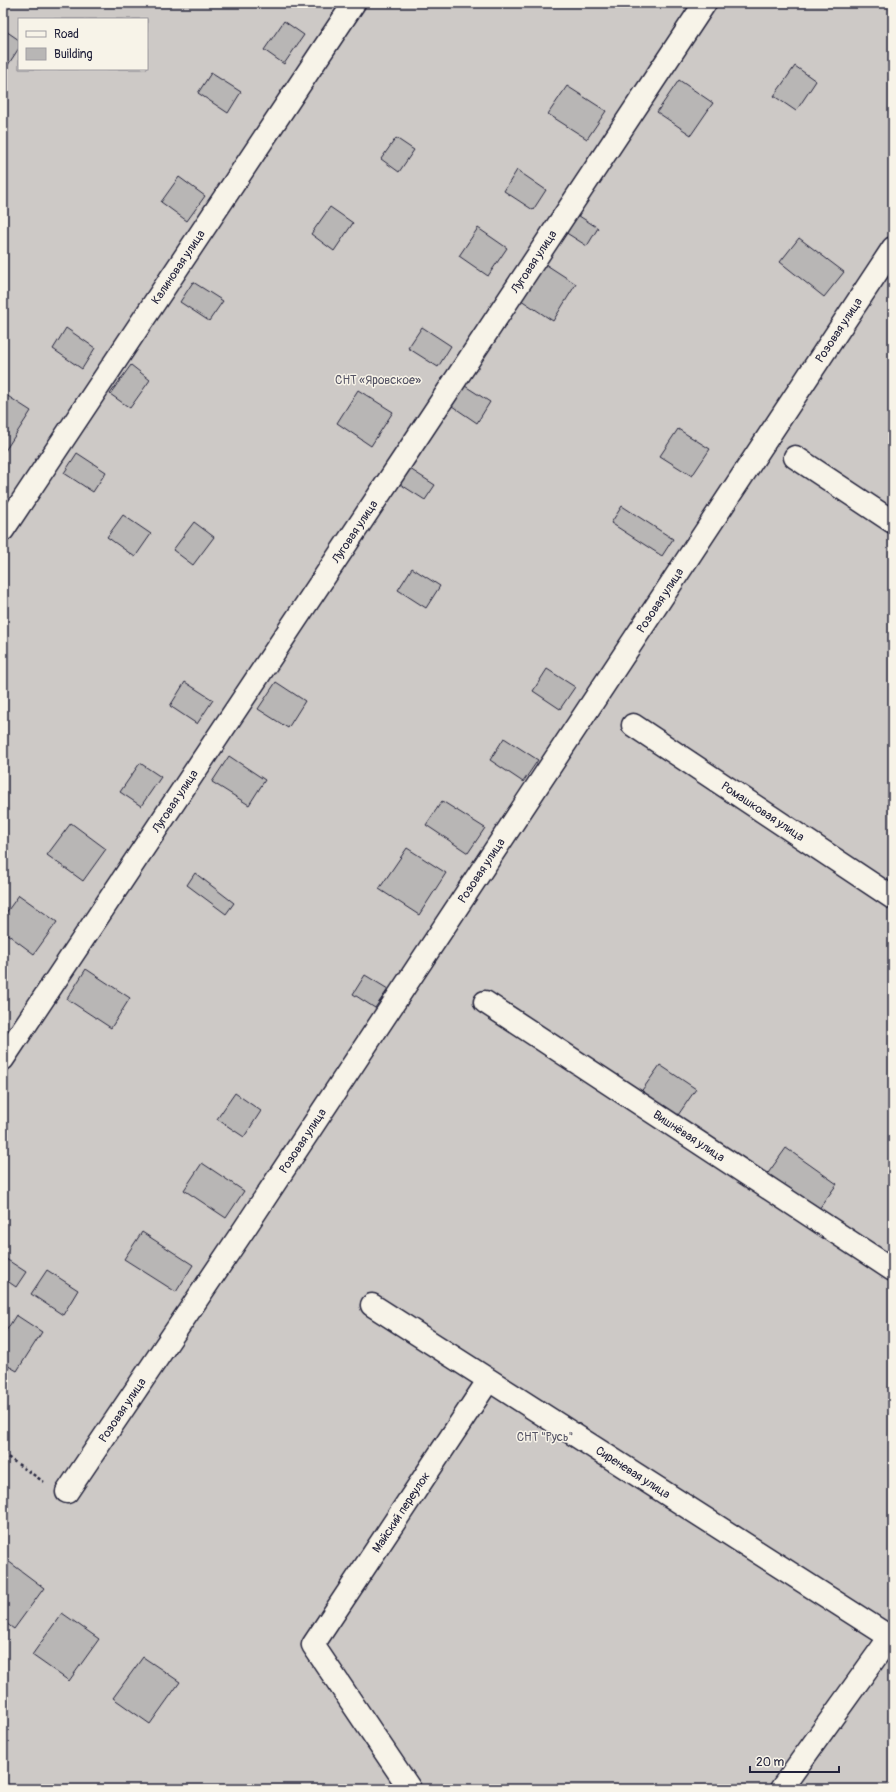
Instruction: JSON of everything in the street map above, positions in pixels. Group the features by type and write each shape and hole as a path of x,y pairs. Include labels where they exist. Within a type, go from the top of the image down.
{"street":[{"name":"Калиновая улица","path":"3,530 354,3"},
{"name":"Луговая улица","path":"3,1059 408,453 705,3"},
{"name":"Розовая улица","path":"67,1492 249,1221 893,248"},
{"path":"794,457 893,522"},
{"name":"Ромашковая улица","path":"633,725 893,898"},
{"name":"Вишнёвая улица","path":"485,1002 893,1270"},
{"name":"Сиреневая улица","path":"372,1305 488,1381 891,1638"},
{"name":"Майский переулок","path":"410,1789 313,1644 488,1381"},
{"path":"781,1789 891,1638"}],"path":[{"path":"3,1454 46,1484 67,1492"}],"green space":[{"path":"3,3 893,3 893,1789 3,1789"}],"building":[{"path":"284,21 304,35 284,64 264,50"},
{"path":"3,29 18,39 18,50 4,71"},
{"path":"795,66 816,81 796,111 774,96"},
{"path":"211,73 241,92 228,113 198,93"},
{"path":"679,80 713,103 691,135 657,112"},
{"path":"567,86 606,111 587,139 548,114"},
{"path":"396,138 414,150 399,172 381,159"},
{"path":"517,170 546,190 533,210 504,191"},
{"path":"179,177 205,196 187,221 161,202"},
{"path":"330,207 353,223 334,251 311,234"},
{"path":"576,214 598,228 587,246 565,232"},
{"path":"478,228 507,248 488,276 459,256"},
{"path":"799,238 844,272 824,297 780,262"},
{"path":"542,262 576,284 553,321 518,298"},
{"path":"193,282 223,301 209,321 180,302"},
{"path":"422,327 451,346 438,367 408,348"},
{"path":"66,328 95,348 82,369 53,349"},
{"path":"131,365 150,380 130,408 110,394"},
{"path":"465,386 490,402 477,423 452,406"},
{"path":"358,390 393,412 371,446 337,423"},
{"path":"3,393 31,411 3,454"},
{"path":"678,429 710,449 692,476 660,456"},
{"path":"77,453 106,472 93,492 64,473"},
{"path":"410,469 435,485 425,500 400,484"},
{"path":"622,506 673,539 662,556 611,523"},
{"path":"123,515 151,534 135,557 107,537"},
{"path":"194,522 214,537 193,565 173,550"},
{"path":"412,568 440,586 426,608 398,590"},
{"path":"547,669 575,687 560,709 533,691"},
{"path":"185,682 213,700 197,724 170,706"},
{"path":"276,682 305,701 288,728 258,709"},
{"path":"504,738 538,760 523,782 490,760"},
{"path":"229,756 265,780 249,805 212,782"},
{"path":"140,763 161,777 141,806 120,792"},
{"path":"442,801 485,828 468,853 426,825"},
{"path":"71,823 106,849 83,881 47,855"},
{"path":"407,848 446,873 419,915 379,889"},
{"path":"195,873 234,903 226,914 187,885"},
{"path":"19,895 57,922 34,954 3,931 3,917"},
{"path":"86,969 130,998 111,1028 67,999"},
{"path":"365,975 388,989 375,1008 353,994"},
{"path":"660,1065 696,1089 676,1118 640,1093"},
{"path":"235,1093 261,1111 244,1137 217,1119"},
{"path":"786,1148 837,1184 816,1213 766,1176"},
{"path":"202,1163 244,1191 226,1218 184,1190"},
{"path":"142,1232 193,1265 176,1292 124,1259"},
{"path":"3,1257 26,1272 16,1287 3,1278"},
{"path":"47,1270 78,1290 63,1315 31,1294"},
{"path":"16,1315 42,1332 17,1371 3,1363 3,1336"},
{"path":"8,1561 44,1588 14,1629 3,1621 3,1568"},
{"path":"62,1613 99,1639 69,1681 32,1655"},
{"path":"143,1657 180,1682 150,1724 113,1698"}],"park label":[{"name":"СНТ «Яровское»","path":"378,380"},
{"name":"СНТ \"Русь\"","path":"545,1437"}]}
